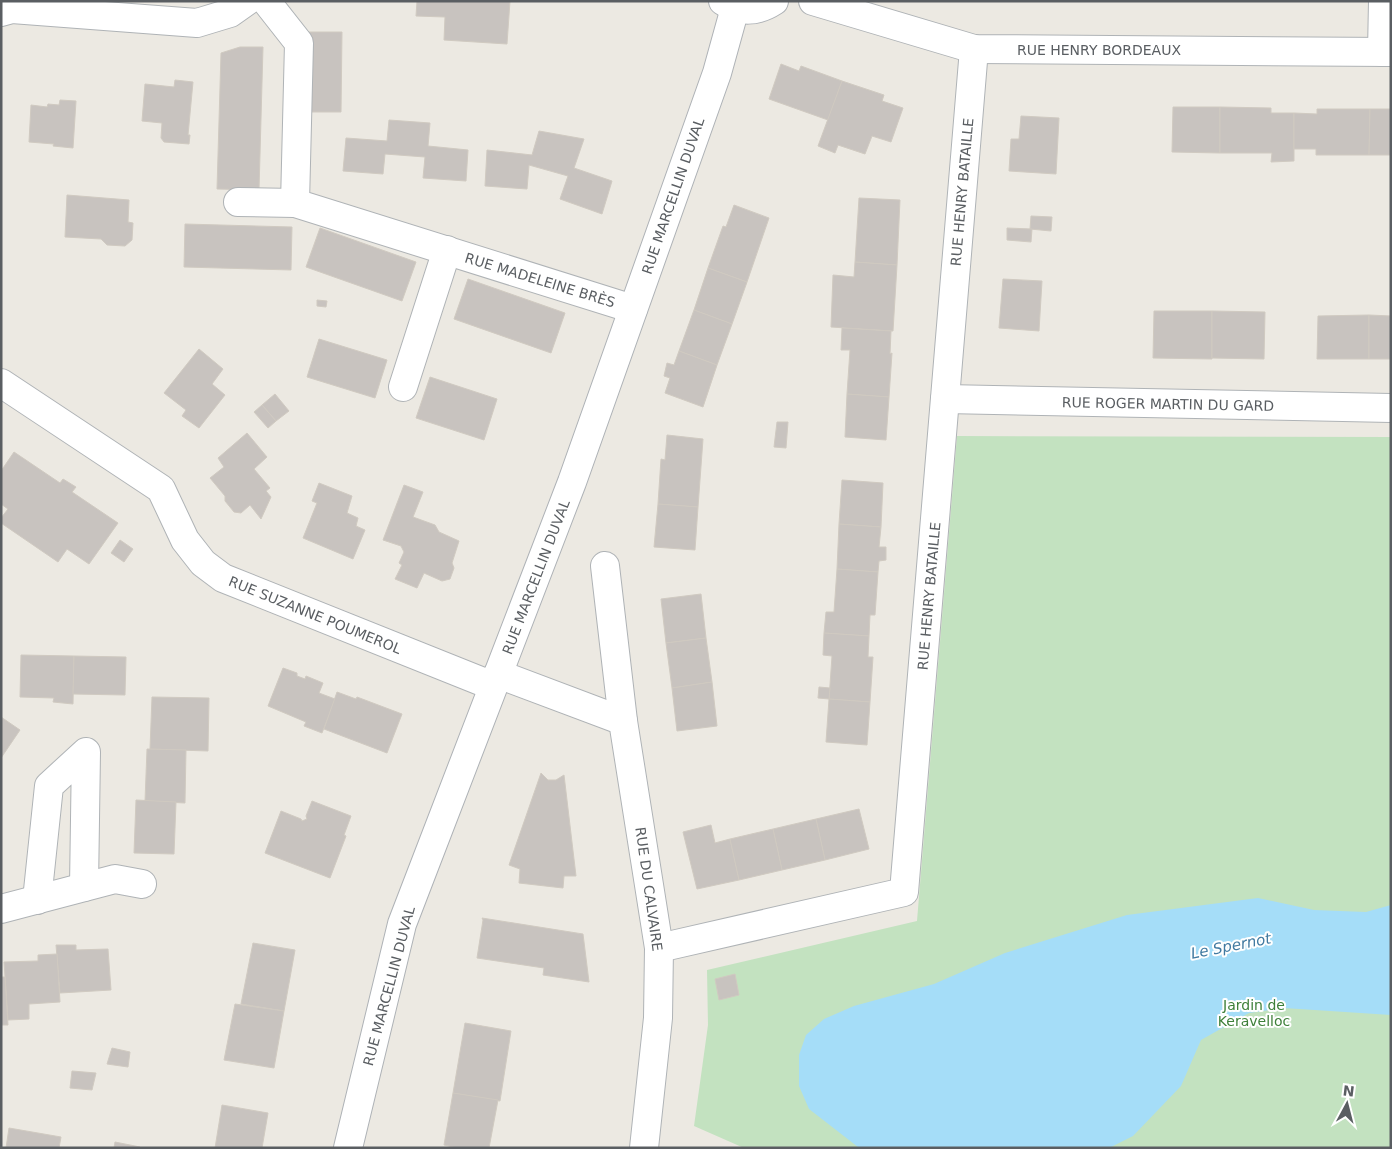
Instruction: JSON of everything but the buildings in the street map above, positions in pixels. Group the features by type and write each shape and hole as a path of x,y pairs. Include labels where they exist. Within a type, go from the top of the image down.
{"street":[{"path":"1,12 12,9 197,23 230,13 246,1"},
{"path":"266,1 298,43 295,203"},
{"path":"729,5 748,11 761,9 774,1"},
{"name":"RUE HENRY BORDEAUX","path":"813,1 974,49 1387,52"},
{"path":"1383,1 1387,52"},
{"name":"RUE MARCELLIN DUVAL","path":"348,1148 402,924 572,482 717,73 729,5"},
{"name":"RUE HENRY BATAILLE","path":"659,948 904,892 974,49"},
{"name":"RUE MADELEINE BRÈS","path":"238,202 295,203 633,309"},
{"name":"RUE MADELEINE BRÈS","path":"403,387 447,250"},
{"name":"RUE SUZANNE POUMEROL","path":"1,383 162,490 185,540 203,563 223,578 495,680"},
{"name":"RUE ROGER MARTIN DU GARD","path":"945,399 1391,408"},
{"name":"RUE DU CALVAIRE","path":"605,566 623,721 659,948 658,1018 649,1146"},
{"path":"495,680 623,721"},
{"path":"37,900 49,786 86,752 84,887"},
{"path":"1,909 115,879 142,884"}],"green space":[{"name":"Jardin de Keravelloc","path":"957,436 1391,437 1391,1148 744,1148 694,1126 708,1025 707,970 917,921"}],"water":[{"name":"Le Spernot","path":"1258,898 1314,910 1366,912 1391,905 1391,1015 1284,1008 1249,1013 1201,1040 1181,1086 1133,1136 1109,1148 858,1147 809,1109 799,1086 799,1055 806,1035 824,1019 854,1006 934,984 1005,953 1127,915"}]}
